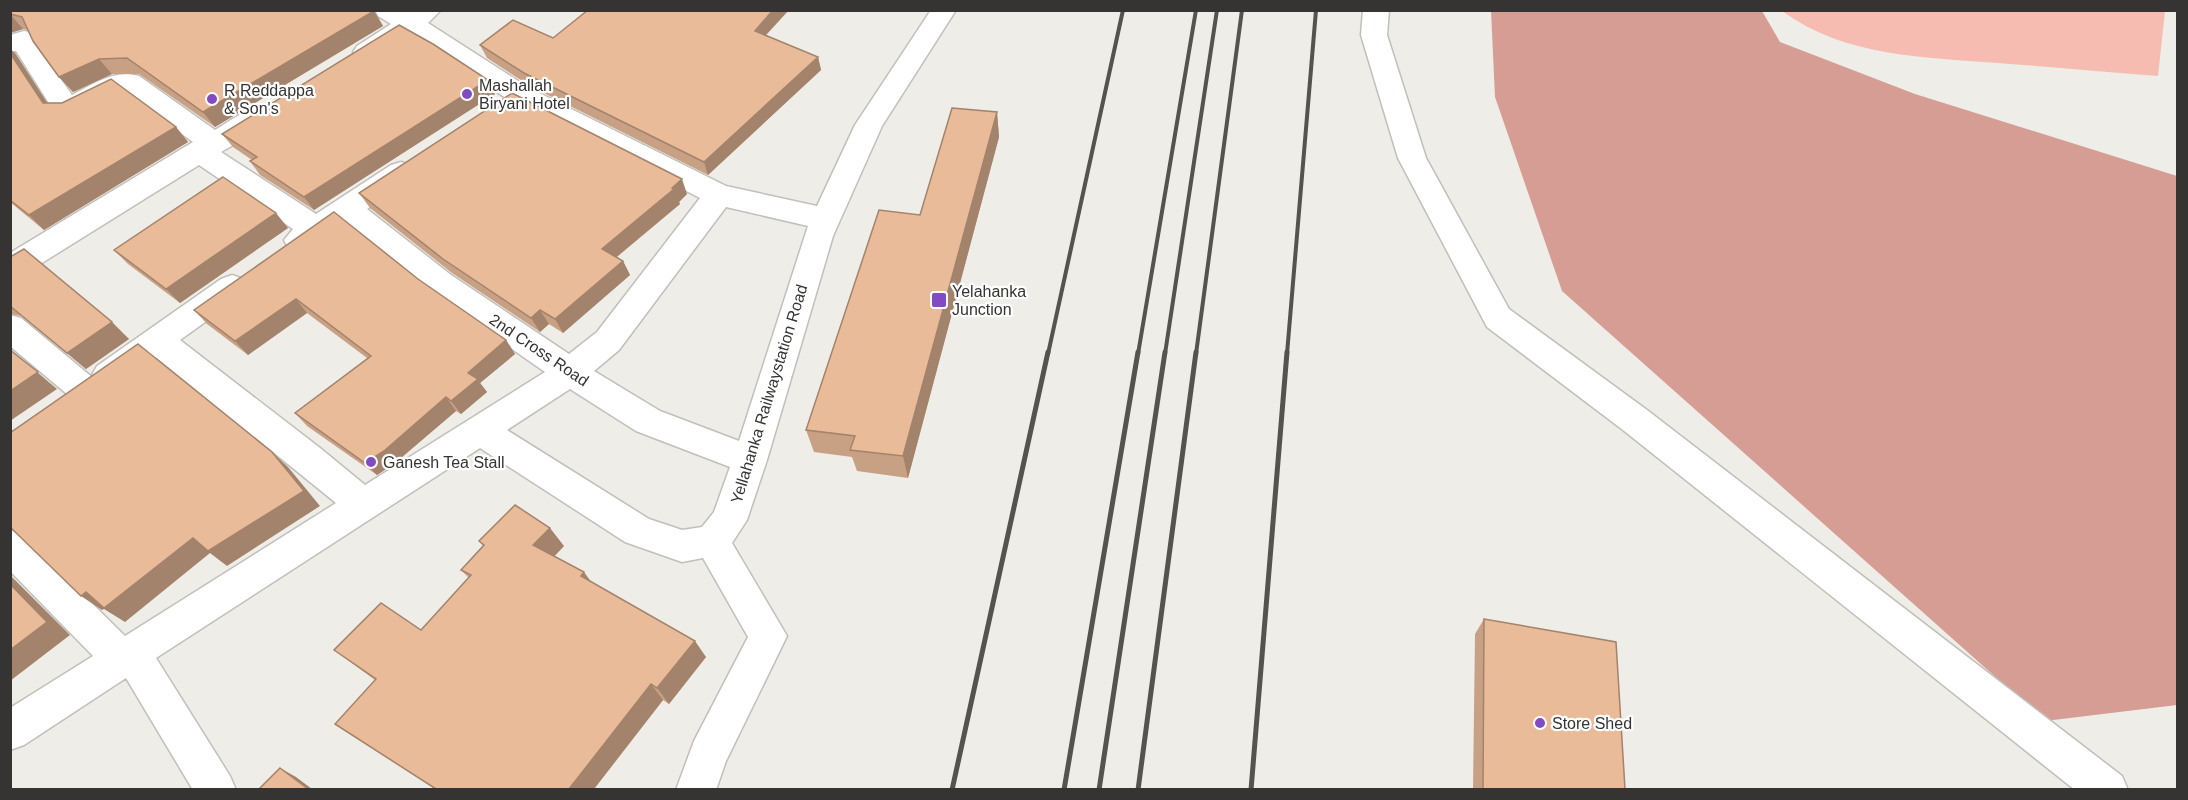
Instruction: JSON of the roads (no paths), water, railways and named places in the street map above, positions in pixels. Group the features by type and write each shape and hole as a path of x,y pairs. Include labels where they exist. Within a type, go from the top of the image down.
{"street":[{"name":"Yellahanka Railwaystation Road","path":"712,541 729,520 825,219 868,125 944,10"},
{"path":"345,65 408,15 519,94 719,195 825,219"},
{"path":"1375,23 1412,158 1498,318 1635,420 2108,789"},
{"path":"10,45 24,39 33,59 67,109 116,84 129,82 207,147 314,228"},
{"path":"490,113 519,94"},
{"path":"10,268 286,101"},
{"path":"10,327 76,398 314,228 423,157"},
{"path":"10,731 570,372 608,341 719,195"},
{"name":"2nd Cross Road","path":"346,208 440,283 570,372 648,421 750,460"},
{"path":"158,340 308,458 362,504"},
{"path":"478,429 638,531 682,546 712,541 768,636 708,755 696,789"},
{"path":"10,546 127,655 216,789"}],"railway":[{"path":"1048,354 1123,10"},
{"path":"1138,354 1196,10"},
{"path":"1165,354 1217,10"},
{"path":"1196,354 1242,10"},
{"path":"1287,354 1316,10"},
{"path":"952,790 1048,352"},
{"path":"1064,790 1138,352"},
{"path":"1099,790 1165,352"},
{"path":"1138,790 1196,352"},
{"path":"1251,790 1287,352"}],"place":[{"name":"Mashallah Biryani Hotel","path":"467,94"},
{"name":"R Reddappa & Son's","path":"212,99"},
{"name":"Yelahanka Junction","path":"939,300"},
{"name":"Ganesh Tea Stall","path":"371,462"},
{"name":"Store Shed","path":"1540,723"}]}
